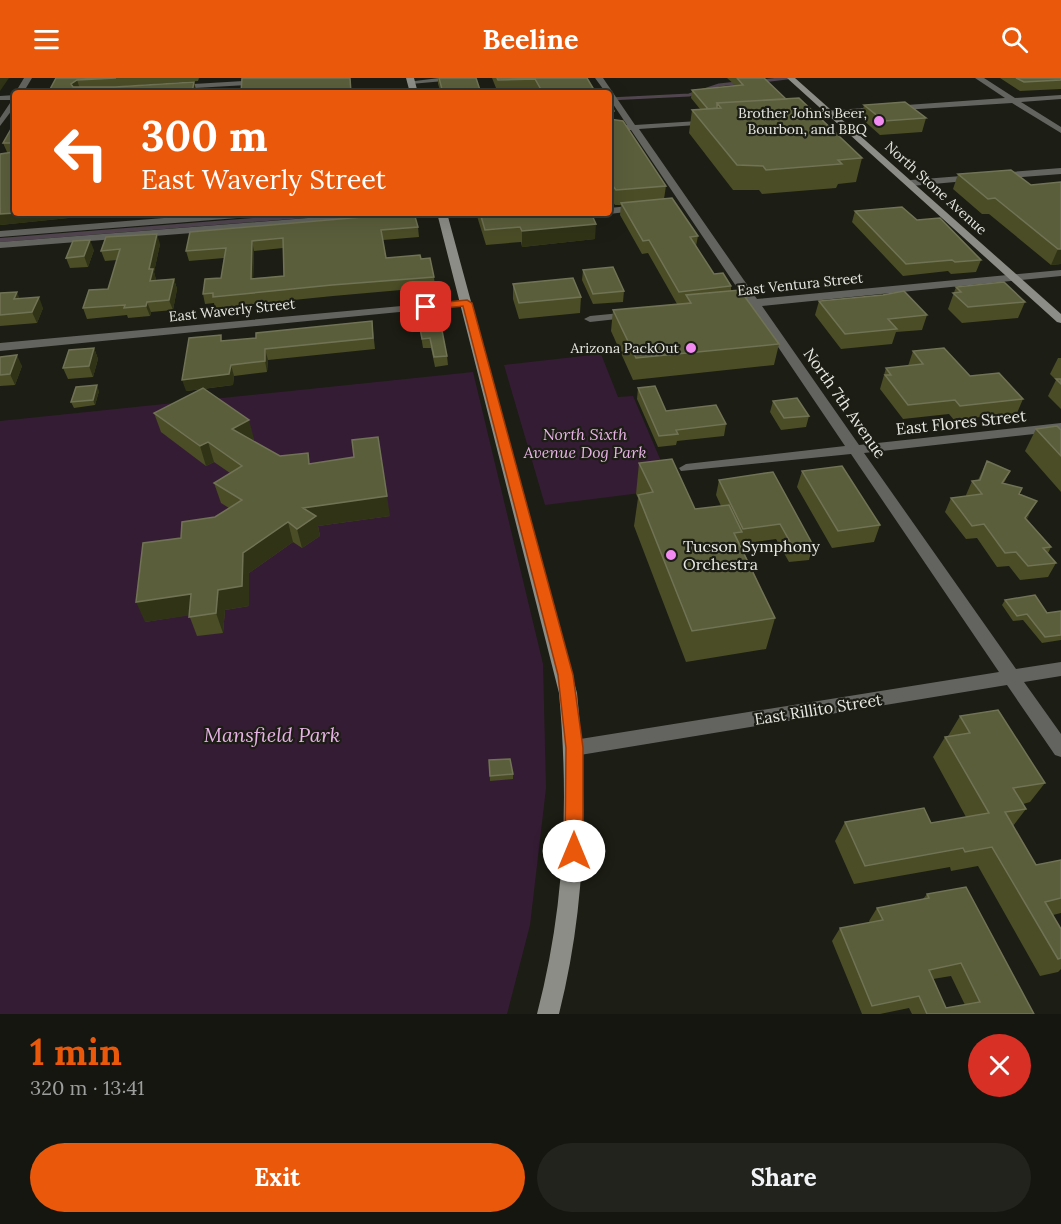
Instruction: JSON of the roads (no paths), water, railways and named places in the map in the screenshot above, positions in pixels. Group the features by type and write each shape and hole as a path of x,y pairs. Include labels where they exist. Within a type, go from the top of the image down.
{"street":[{"path":"410,80 473,78"},
{"path":"979,78 1061,131"},
{"name":"North Stone Avenue","path":"793,79 1061,320"},
{"path":"170,87 276,81"},
{"path":"781,117 1061,97"},
{"name":"North 7th Avenue","path":"612,98 1061,748"},
{"path":"0,124 12,104"},
{"path":"612,129 726,121"},
{"path":"911,183 1061,171"},
{"path":"674,205 685,204"},
{"path":"612,211 652,207"},
{"path":"0,234 194,216"},
{"path":"0,245 370,216"},
{"path":"443,216 566,675 574,748 574,872 562,962 548,1014"},
{"name":"East Ventura Street","path":"730,305 1061,273"},
{"name":"East Waverly Street","path":"0,348 467,303"},
{"path":"590,319 648,313"},
{"name":"East Flores Street","path":"686,468 1061,428"},
{"name":"East Rillito Street","path":"574,748 1061,669"}],"waterway":[{"path":"762,81 787,78"},
{"path":"612,99 689,95 719,85 737,83"},
{"path":"0,240 304,216"}],"place":[{"name":"Brother John’s Beer, Bourbon, and BBQ","path":"879,121"},
{"name":"Arizona PackOut","path":"691,348"},
{"name":"Tucson Symphony Orchestra","path":"671,555"}],"park label":[{"name":"North Sixth Avenue Dog Park","path":"585,443"},
{"name":"Mansfield Park","path":"272,734"}]}
